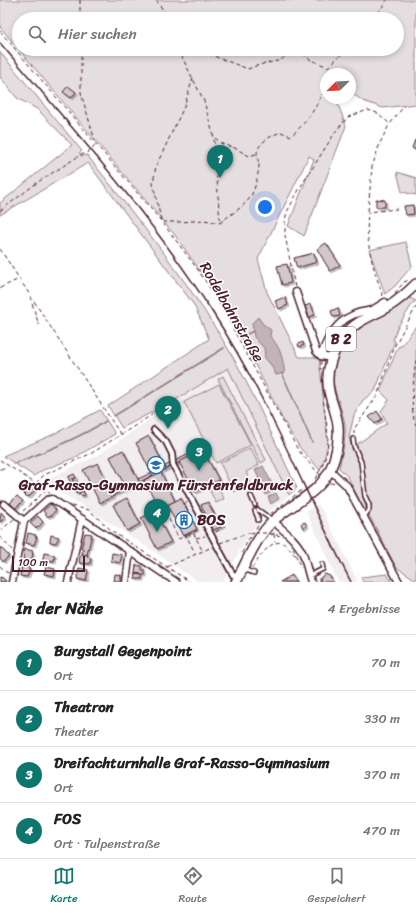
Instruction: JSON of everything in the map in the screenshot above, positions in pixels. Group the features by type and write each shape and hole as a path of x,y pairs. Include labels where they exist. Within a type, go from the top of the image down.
{"main road":[{"name":"B 2","path":"234,578 248,568 258,541 270,518 304,497 325,477 338,448 338,426 329,390 328,379 331,358 342,338 360,320 399,300 414,282"}],"street":[{"path":"296,292 316,351 321,356 331,358"},
{"path":"321,356 329,336 338,324 352,315 370,310 385,302"},
{"path":"154,430 166,442 172,454 173,466 234,578"},
{"path":"325,477 347,486 399,582"},
{"path":"12,582 24,521 46,500 52,499 71,507 82,519 176,582"},
{"path":"4,504 24,521"},
{"path":"270,518 295,541 303,555 310,579"},
{"path":"68,582 82,519"},
{"path":"126,582 130,551"}],"lane":[{"path":"354,439 354,446 361,462 365,496 369,505 369,510 364,517"},
{"path":"251,496 255,505"},
{"path":"258,520 256,511 270,518"},
{"path":"310,579 324,571 322,564"},
{"path":"248,568 254,573"}],"path":[{"path":"80,0 80,12"},
{"path":"156,0 165,12"},
{"path":"379,12 387,0"},
{"name":"Rodelbahnstraße","path":"0,31 12,45"},
{"name":"Rodelbahnstraße","path":"21,56 162,222 198,270 216,297 298,450 325,477"},
{"path":"0,211 38,182 79,156 88,152 96,144 81,93 80,56"},
{"path":"182,56 204,101 214,138 220,223"},
{"path":"214,56 248,69 263,63 278,61 285,56"},
{"path":"305,56 328,67 340,56"},
{"path":"193,78 184,107 156,166 153,183 162,222 204,220 220,223 246,203 252,194 259,166 257,153"},
{"path":"214,138 222,144 235,148 249,156 257,153 263,143 272,136 281,132 291,136 302,127 320,99"},
{"path":"404,106 390,124 380,143 372,167 366,226 370,258 385,302 392,297 406,280 414,282"},
{"path":"296,292 285,235 285,220 287,212 301,186 336,131 348,117 368,110 377,113 390,124"},
{"path":"368,212 397,209"},
{"path":"0,249 122,435"},
{"path":"0,288 19,279"},
{"path":"30,295 39,325"},
{"path":"354,439 354,429 377,396 396,343 416,306"},
{"path":"321,356 321,370"},
{"path":"416,360 413,398 413,421 416,425"},
{"path":"323,398 328,440 328,449 325,461 325,477 331,483 342,487"},
{"path":"36,482 44,475 92,454 169,404"},
{"path":"0,460 36,482 52,494"},
{"path":"314,480 325,477"},
{"path":"270,518 283,503 303,489"},
{"path":"0,531 46,490"},
{"path":"71,507 89,510 113,532 190,582"},
{"path":"164,511 179,539 186,536 195,554"},
{"path":"166,513 170,511"},
{"path":"196,538 210,534 227,525"},
{"path":"269,536 281,528"},
{"path":"188,535 198,530 197,529"},
{"path":"193,532 202,551"},
{"path":"226,541 248,533 266,533 282,536 286,539"},
{"path":"274,533 276,542"},
{"path":"0,537 17,556"},
{"path":"248,568 276,542 281,542 296,555 292,546"},
{"path":"167,567 216,546"},
{"path":"0,566 6,572 14,574"},
{"path":"319,582 319,576 324,571"}],"shaded area":[{"path":"0,0 416,0 416,104 383,108 363,101 356,96 356,68 320,68 320,104 338,104 346,126 304,236 288,226 314,159 309,156 258,259 267,292 299,357 319,357 328,444 320,470 300,448 283,420 233,321 210,282 174,234 24,56 404,56 404,12 12,12 12,41 0,27"},
{"path":"0,52 82,151 79,153 82,156 87,155 155,241 203,309 240,370 297,488 289,495 228,368 175,400 122,428 108,406 209,339 194,305 88,163 0,215 0,203 72,145 37,109 17,98 0,77"},
{"path":"397,172 416,178 416,195 402,192"},
{"path":"406,242 412,266 395,286 385,294 369,250"},
{"path":"410,298 416,301 413,303 397,328 393,340 395,341 375,391 363,400 354,415 349,437 359,463 363,497 366,508 364,510 348,477 339,468 344,442 345,425 334,387 334,368 336,360 343,347 357,330"},
{"path":"258,317 263,324 271,330 270,336 279,349 285,373 276,375 271,365 265,358 264,348 254,337 252,323"},
{"path":"416,326 416,580 396,567 369,515 371,509 366,496 363,462 356,445 387,423 381,411 389,400 380,391 398,347 401,346"},
{"path":"228,367 289,495 260,520 245,541 223,582 199,582 135,539 43,481 100,454 175,400"},
{"path":"223,376 266,460 261,463 218,379"},
{"path":"219,384 251,445 216,463 184,402"},
{"path":"100,410 115,434 74,458 43,470 34,476 3,456 52,435"},
{"path":"250,448 259,465 246,472 251,483 234,492 220,463"},
{"path":"263,466 275,490 266,495 255,470"},
{"path":"218,487 224,499 216,503 210,491"},
{"path":"276,493 279,499 271,504 268,497"},
{"path":"318,504 358,582 338,582 306,511"},
{"path":"387,574 392,582 363,582 361,577"}],"building":[{"path":"68,86 76,92 71,98 63,92"},
{"path":"416,140 416,150 412,148"},
{"path":"376,199 385,200 385,207 376,207"},
{"path":"413,205 414,214 406,215 404,206"},
{"path":"326,243 340,265 330,271 317,249"},
{"path":"314,253 317,262 297,268 294,258"},
{"path":"287,264 291,283 282,285 277,266"},
{"path":"285,297 288,305 279,309 275,301"},
{"path":"311,304 315,315 309,317 305,306"},
{"path":"338,308 340,316 333,317 331,311"},
{"path":"303,342 304,345 299,347 298,344"},
{"path":"377,411 382,419 375,424 369,417"},
{"path":"149,436 166,469 153,476 136,443"},
{"path":"201,448 203,451 166,469 165,466"},
{"path":"123,450 140,483 127,490 110,457"},
{"path":"203,450 219,480 195,492 179,462"},
{"path":"98,463 114,496 100,503 83,470"},
{"path":"161,472 175,501 160,509 144,480"},
{"path":"151,473 153,475 140,482 138,479"},
{"path":"74,474 76,478 72,479 74,483 77,481 79,484 73,488 68,477"},
{"path":"30,485 35,490 30,496 27,497 22,492"},
{"path":"125,486 126,489 114,495 113,493"},
{"path":"82,489 83,491 76,494 75,492"},
{"path":"83,491 85,495 81,496 79,493"},
{"path":"17,496 23,501 15,508 10,503"},
{"path":"127,498 140,524 127,531 113,505"},
{"name":"BOS","path":"181,498 197,529 183,536 167,505"},
{"path":"208,502 221,527 213,530 201,505"},
{"path":"51,504 56,510 51,516 50,515 48,517 43,511"},
{"path":"168,505 169,508 156,515 155,512"},
{"path":"1,512 5,517 0,522"},
{"path":"155,512 171,542 157,549 141,518"},
{"path":"38,516 43,522 36,529 30,523"},
{"path":"305,522 307,526 303,528 301,524"},
{"path":"28,533 36,535 35,537 37,537 34,545 26,543"},
{"path":"85,533 92,534 87,555 82,554 83,549 81,549"},
{"path":"51,535 59,537 56,543 50,542"},
{"path":"0,547 9,556 3,562 0,558"},
{"path":"25,549 33,551 31,561 23,559"},
{"path":"44,553 55,555 54,561 47,560 46,566 42,565"},
{"path":"112,553 122,555 120,563 111,561"},
{"path":"82,554 88,555 87,557 91,558 90,564 79,562"},
{"path":"136,565 142,566 142,571 145,571 145,575 142,575 142,579 135,579 136,574 141,575 135,573"},
{"path":"22,566 29,567 30,570 27,577 20,576"},
{"path":"46,567 55,569 54,576 44,574"},
{"path":"79,568 88,570 86,581 77,579"},
{"path":"115,574 121,575 121,581 114,581"},
{"path":"325,574 330,576 333,582 320,582 321,577"},
{"path":"292,575 296,582 280,582"},
{"path":"0,577 3,578 6,581 0,582"}],"waterway":[{"path":"240,338 253,331"},
{"path":"114,416 224,348"},
{"path":"282,373 312,442"},
{"path":"13,464 61,445 106,421"},
{"path":"0,469 4,468"}],"railway":[{"path":"0,43 84,141 138,208 164,242 213,313 233,345 269,412 351,582"}],"place":[{"name":"Burgstall Gegenpoint","path":"220,178"},
{"name":"Theatron","path":"168,429"},
{"name":"Graf-Rasso-Gymnasium Fürstenfeldbruck","path":"156,465"},
{"name":"Dreifachturnhalle Graf-Rasso-Gymnasium","path":"199,471"},
{"name":"BOS","path":"184,520"},
{"name":"FOS","path":"157,532"}]}
